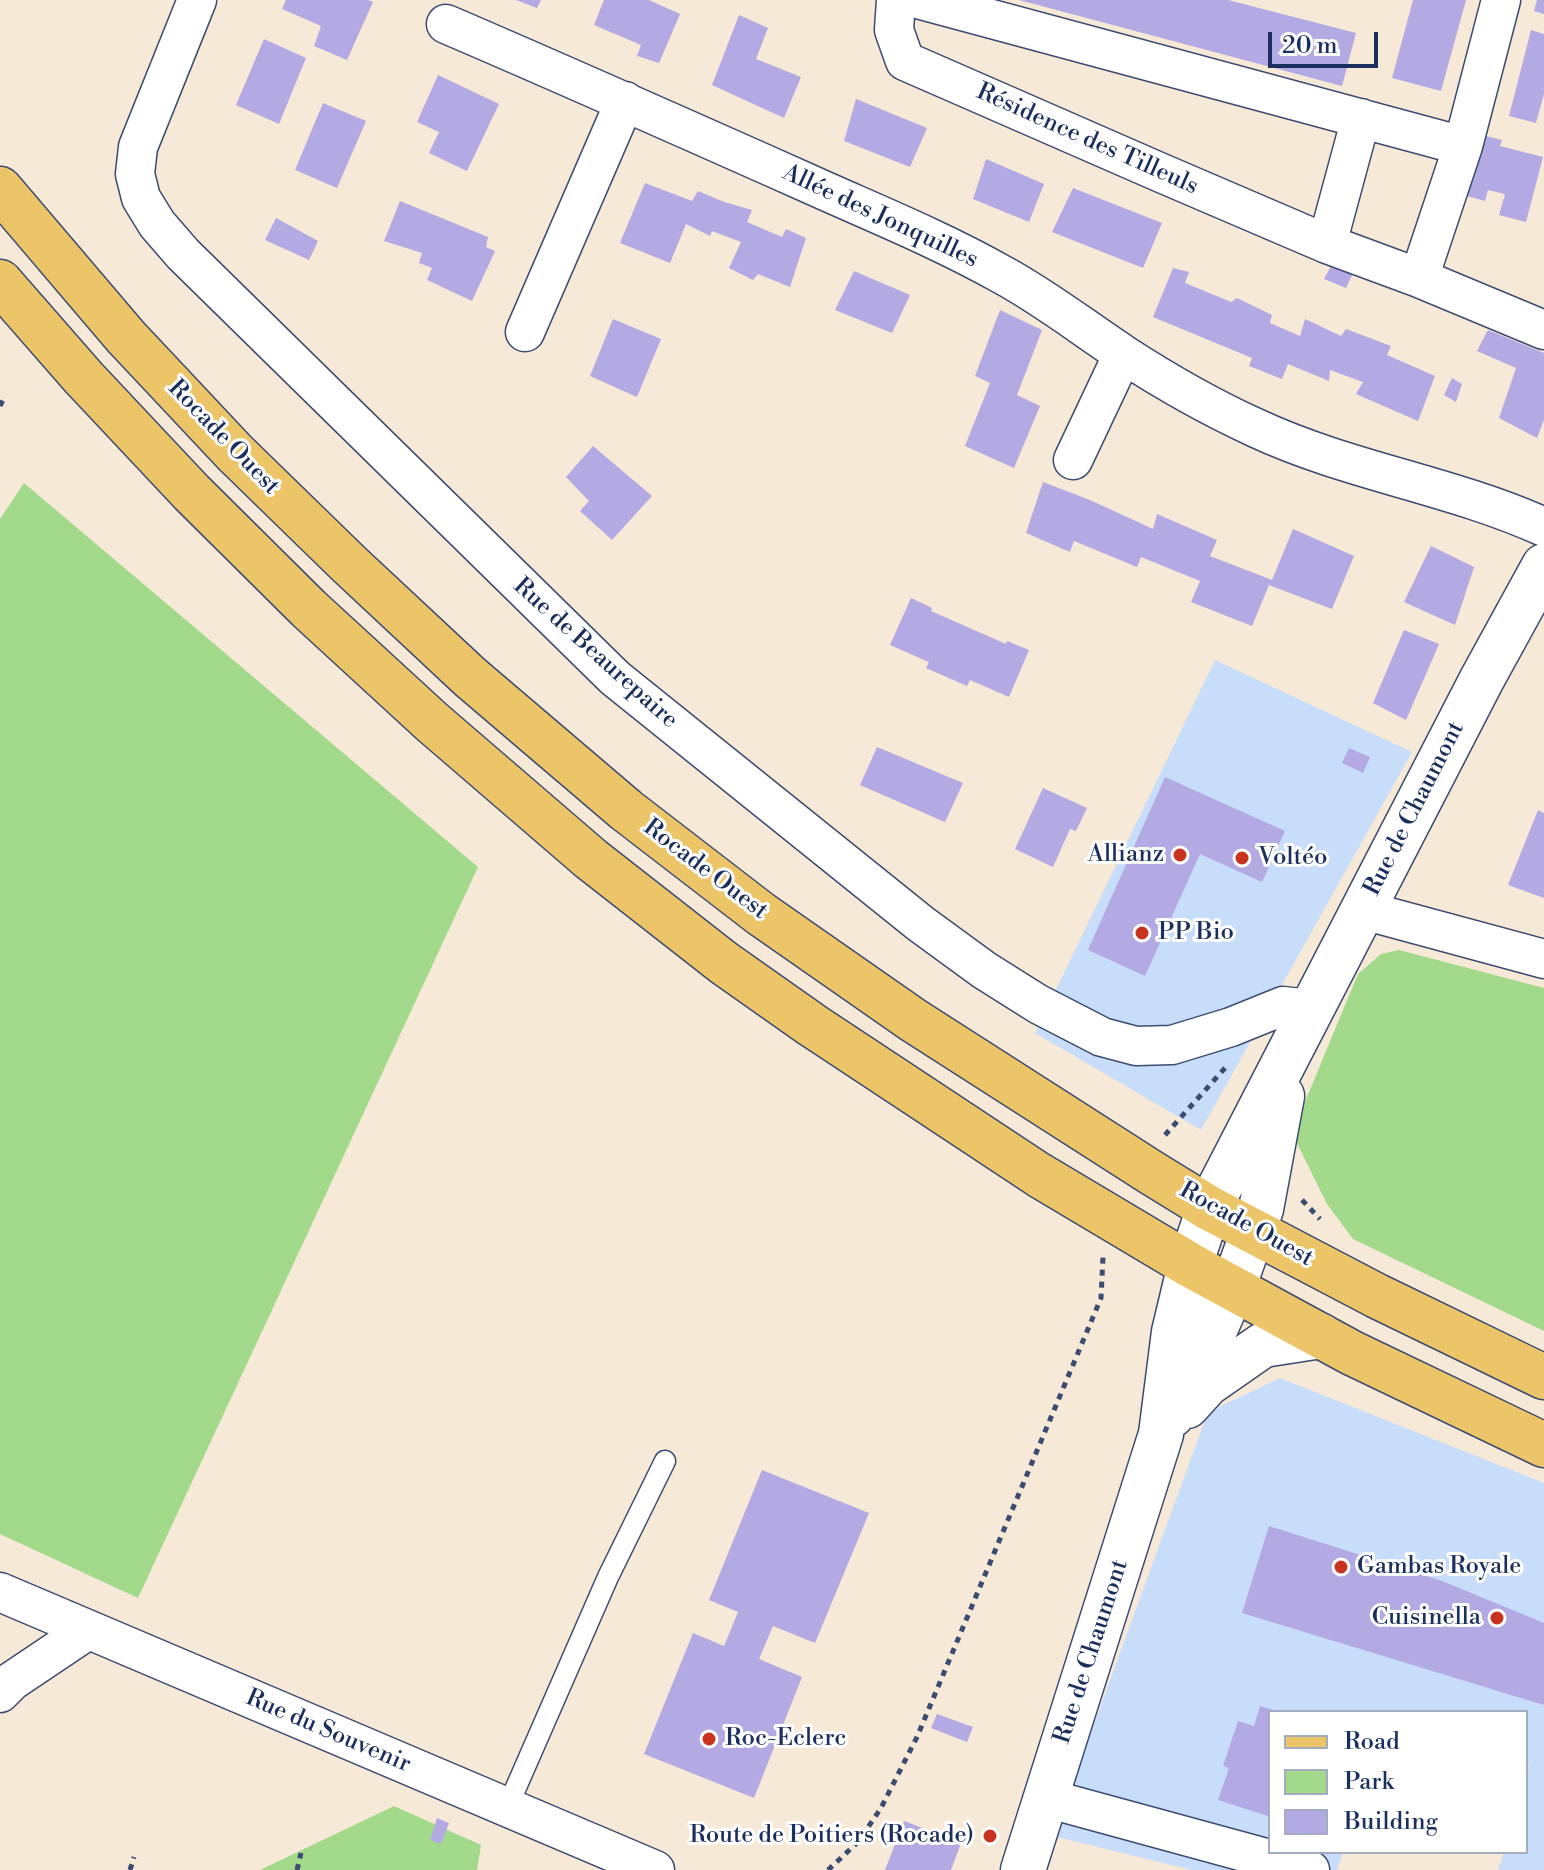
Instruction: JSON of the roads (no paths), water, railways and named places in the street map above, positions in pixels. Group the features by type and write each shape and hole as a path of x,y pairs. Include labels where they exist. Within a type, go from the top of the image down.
{"main road":[{"name":"Rocade Ouest","path":"0,189 126,337 235,453 349,564 470,677 626,810 761,914 913,1020 1209,1208 1377,1296 1544,1377"},
{"path":"0,282 83,377 181,481 309,609 432,722 591,859 724,963 1039,1175 1190,1265 1352,1353 1544,1445"}],"street":[{"name":"Rue de Beaurepaire","path":"197,0 138,147 135,174 141,198 157,224 183,254 615,678 871,885 971,961 1038,1004 1102,1037 1136,1046 1172,1045 1231,1027 1283,1006 1310,1009"},
{"name":"Résidence des Tilleuls","path":"896,0 894,30 905,61 1327,244 1544,330"},
{"path":"921,0 1463,146"},
{"path":"1419,278 1463,146 1501,0"},
{"name":"Allée des Jonquilles","path":"446,24 942,243 1002,274 1198,400 1259,430 1327,456 1489,505 1544,527"},
{"path":"525,332 625,101"},
{"path":"1327,244 1361,118"},
{"path":"1073,460 1123,354"},
{"name":"Rue de Chaumont","path":"1023,1870 1161,1434 1174,1332 1190,1265 1209,1208 1482,679 1544,566"},
{"path":"1363,910 1544,959"},
{"name":"Rue de Chaumont","path":"1161,1434 1194,1378 1233,1288 1261,1209 1289,1054"},
{"path":"1161,1434 1207,1384 1263,1345 1321,1336"},
{"name":"Rue du Souvenir","path":"0,1592 655,1870"},
{"path":"0,1693 12,1681 88,1630"},
{"path":"1046,1798 1310,1870"}],"lane":[{"path":"507,1808 608,1577 665,1461"}],"place":[{"name":"Allianz","path":"1180,855"},
{"name":"Voltéo","path":"1242,858"},
{"name":"PP Bio","path":"1142,933"},
{"name":"Gambas Royale","path":"1341,1567"},
{"name":"Cuisinella","path":"1497,1618"},
{"name":"Roc-Eclerc","path":"709,1739"},
{"name":"Route de Poitiers (Rocade)","path":"990,1836"}]}
